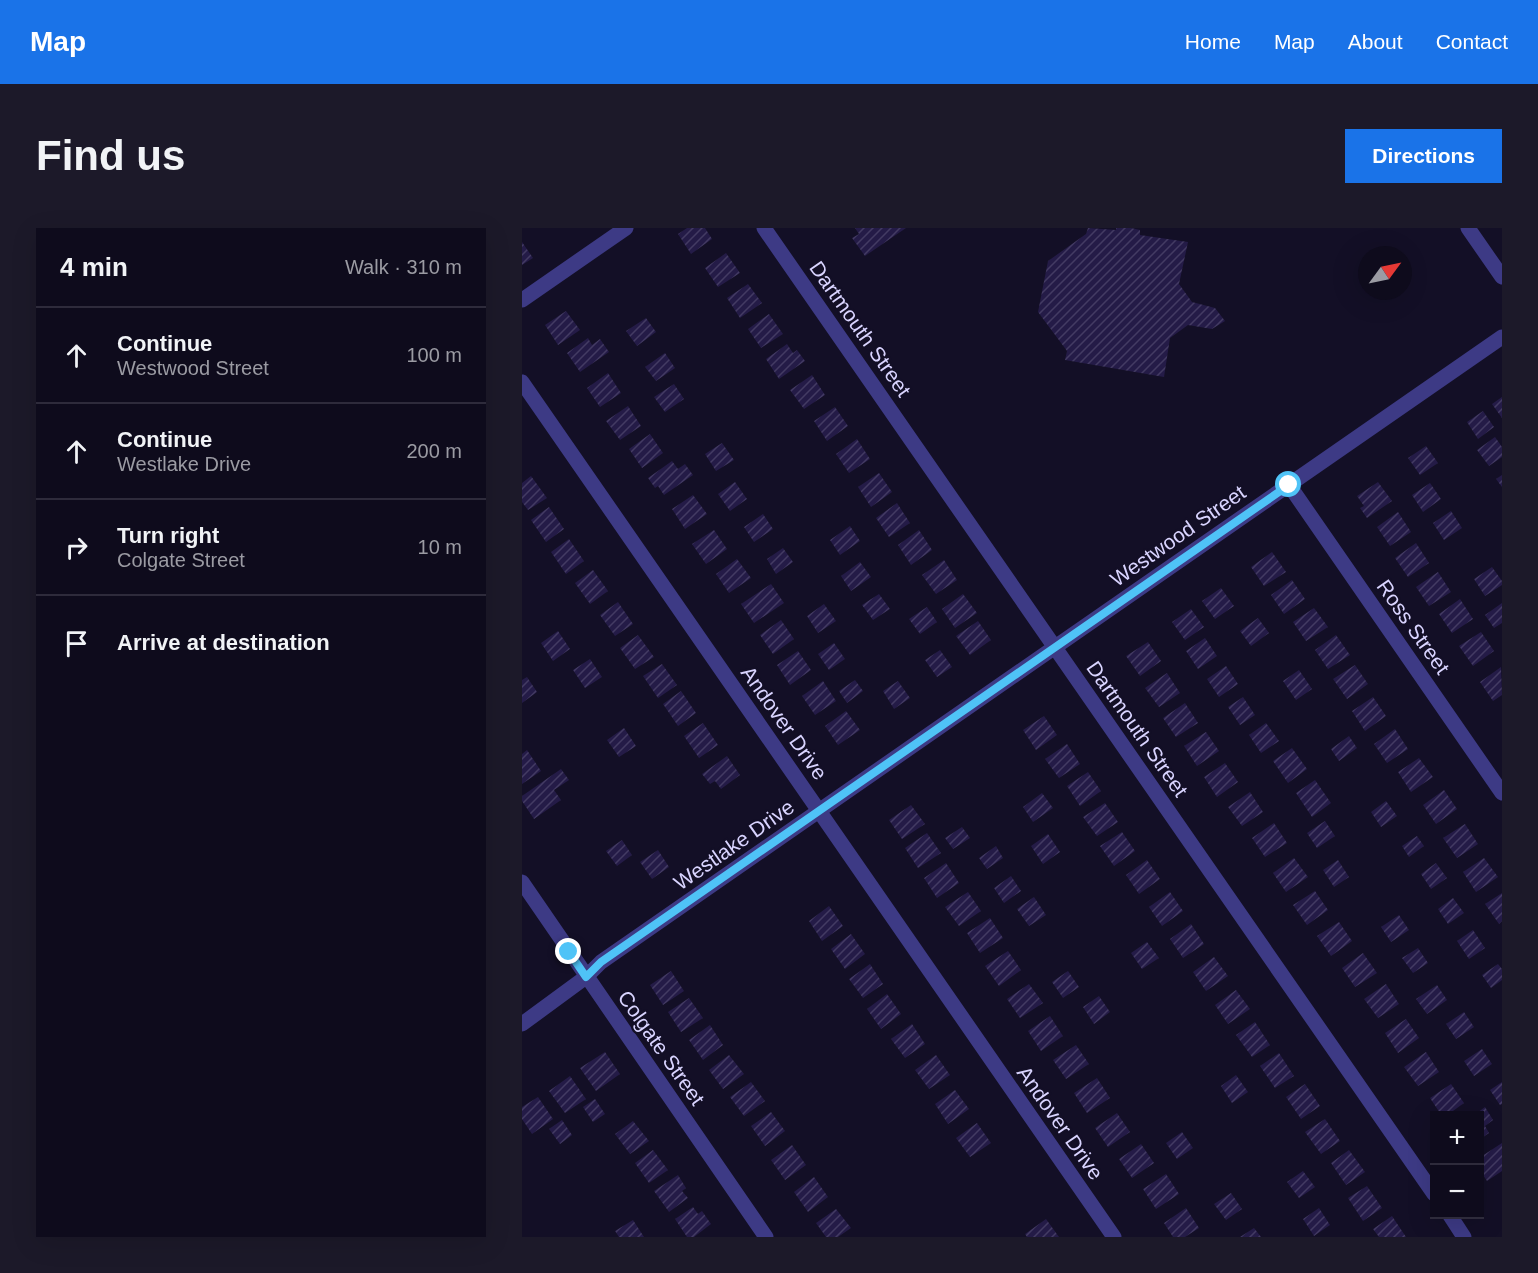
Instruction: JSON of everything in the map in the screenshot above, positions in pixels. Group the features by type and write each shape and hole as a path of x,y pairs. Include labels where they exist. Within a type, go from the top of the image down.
{"street":[{"path":"522,300 626,228"},
{"name":"Dartmouth Street","path":"764,228 1430,1188"},
{"path":"1468,228 1502,276"},
{"name":"Westwood Street","path":"1055,648 1502,337"},
{"name":"Andover Drive","path":"522,382 1114,1237"},
{"name":"Ross Street","path":"1289,485 1502,793"},
{"name":"Westlake Drive","path":"522,1024 586,977 601,962 1055,648"},
{"name":"Colgate Street","path":"522,882 766,1237"},
{"path":"1452,1219 1464,1237"}],"building":[{"path":"687,228 705,228 712,239 691,254 678,234"},
{"path":"855,228 906,228 865,256 852,238 859,234"},
{"path":"1088,228 1116,230 1116,228 1131,228 1140,230 1140,235 1188,242 1179,284 1192,302 1215,308 1225,321 1212,329 1188,325 1170,338 1164,377 1065,360 1067,351 1038,312 1048,261 1086,234"},
{"path":"522,242 533,258 522,265"},
{"path":"726,253 740,273 718,287 705,268"},
{"path":"748,284 762,303 740,318 727,298"},
{"path":"566,311 580,330 558,345 545,325"},
{"path":"769,314 783,334 761,348 748,329"},
{"path":"646,318 656,332 637,346 626,331"},
{"path":"588,338 592,345 600,339 609,352 580,372 567,353"},
{"path":"787,344 793,353 797,350 805,361 779,379 766,359"},
{"path":"665,353 675,368 656,381 645,367"},
{"path":"608,373 621,393 600,407 587,388"},
{"path":"812,375 825,395 804,409 790,390"},
{"path":"674,384 684,399 665,412 654,397"},
{"path":"1502,397 1502,418 1492,404"},
{"path":"628,406 641,426 620,440 606,421"},
{"path":"835,407 848,426 827,441 814,421"},
{"path":"1483,411 1494,427 1478,439 1467,422"},
{"path":"650,434 663,453 642,468 629,449"},
{"path":"1495,437 1502,447 1502,457 1489,466 1477,450"},
{"path":"857,439 870,459 849,473 836,454"},
{"path":"722,443 734,460 716,471 705,454"},
{"path":"1426,446 1438,463 1420,475 1408,458"},
{"path":"672,461 678,469 685,464 693,475 664,495 648,478"},
{"path":"879,473 892,492 871,507 858,487"},
{"path":"1502,475 1502,487 1496,479"},
{"path":"531,476 547,498 528,510 522,502 522,483"},
{"path":"735,482 747,499 730,511 718,494"},
{"path":"1378,482 1392,501 1367,518 1360,508 1364,506 1357,496"},
{"path":"1430,483 1441,499 1423,512 1412,495"},
{"path":"693,495 707,514 685,529 672,509"},
{"path":"897,503 910,523 889,537 876,518"},
{"path":"549,507 564,529 546,542 531,520"},
{"path":"1451,511 1462,528 1444,540 1433,523"},
{"path":"1398,512 1411,532 1390,546 1377,527"},
{"path":"763,514 773,529 754,542 744,527"},
{"path":"850,526 860,541 840,555 830,540"},
{"path":"714,530 727,549 706,564 692,544"},
{"path":"919,530 932,550 911,565 898,545"},
{"path":"569,539 584,561 566,574 551,552"},
{"path":"1416,543 1429,563 1408,577 1395,558"},
{"path":"783,548 793,562 776,574 767,559"},
{"path":"1272,552 1286,572 1264,586 1251,567"},
{"path":"737,559 751,578 729,593 716,574"},
{"path":"944,560 957,580 936,594 922,575"},
{"path":"860,562 871,577 851,591 841,576"},
{"path":"1492,567 1502,581 1502,585 1485,596 1474,579"},
{"path":"593,570 608,591 590,604 575,583"},
{"path":"1438,572 1451,592 1429,606 1416,587"},
{"path":"1292,580 1305,599 1284,614 1271,595"},
{"path":"771,584 784,603 754,623 741,604"},
{"path":"1221,588 1234,606 1215,619 1202,601"},
{"path":"879,594 890,609 873,620 862,605"},
{"path":"963,594 977,613 955,628 942,609"},
{"path":"1460,599 1473,619 1452,633 1439,614"},
{"path":"618,602 633,624 615,636 600,615"},
{"path":"1502,603 1502,623 1494,628 1485,615"},
{"path":"824,604 836,621 818,633 807,616"},
{"path":"927,607 937,622 920,634 909,619"},
{"path":"1314,608 1328,627 1306,641 1293,622"},
{"path":"1191,609 1204,627 1185,640 1172,622"},
{"path":"1258,618 1269,633 1251,646 1240,631"},
{"path":"781,620 794,639 773,654 760,635"},
{"path":"978,621 991,640 970,655 956,636"},
{"path":"558,631 570,649 553,661 541,643"},
{"path":"1481,632 1494,651 1473,666 1459,646"},
{"path":"638,635 654,657 635,669 620,648"},
{"path":"1336,635 1350,655 1328,669 1315,650"},
{"path":"1205,638 1217,656 1198,669 1186,651"},
{"path":"1148,642 1161,661 1140,676 1126,656"},
{"path":"834,643 845,659 829,670 818,654"},
{"path":"940,650 952,667 937,677 925,660"},
{"path":"798,651 811,670 790,685 777,665"},
{"path":"590,659 602,677 585,688 573,670"},
{"path":"662,664 677,685 658,698 643,676"},
{"path":"1355,665 1368,684 1347,699 1333,679"},
{"path":"1226,666 1238,684 1219,697 1207,679"},
{"path":"1501,667 1502,695 1493,701 1480,682"},
{"path":"1299,670 1312,689 1296,700 1283,681"},
{"path":"1167,673 1180,693 1159,707 1145,688"},
{"path":"527,677 537,692 522,703 522,680"},
{"path":"855,680 863,691 847,703 839,691"},
{"path":"823,681 836,701 815,715 802,696"},
{"path":"898,681 910,698 894,709 883,691"},
{"path":"681,691 696,713 678,726 663,704"},
{"path":"1243,697 1255,715 1240,725 1228,707"},
{"path":"1373,697 1386,716 1365,731 1352,711"},
{"path":"1185,703 1198,723 1176,737 1163,718"},
{"path":"846,711 860,730 838,745 825,726"},
{"path":"1044,716 1057,735 1036,750 1023,730"},
{"path":"703,723 718,745 699,758 684,736"},
{"path":"1266,723 1279,741 1261,753 1249,735"},
{"path":"624,728 636,746 619,757 607,740"},
{"path":"1395,729 1408,749 1387,763 1374,744"},
{"path":"1206,732 1219,751 1197,766 1184,746"},
{"path":"1349,736 1357,748 1339,761 1331,749"},
{"path":"1067,744 1080,764 1059,778 1045,759"},
{"path":"1292,748 1307,769 1288,783 1273,761"},
{"path":"527,750 541,771 522,784 522,754"},
{"path":"727,756 740,775 721,789 715,781 710,784 702,774"},
{"path":"1419,758 1433,777 1411,792 1398,772"},
{"path":"1225,763 1238,782 1217,797 1204,777"},
{"path":"561,769 569,780 554,790 561,800 534,819 522,801 522,796"},
{"path":"1088,772 1101,791 1080,806 1067,786"},
{"path":"1315,780 1331,803 1312,817 1296,793"},
{"path":"1444,790 1457,809 1436,824 1423,805"},
{"path":"1250,792 1263,812 1242,826 1228,807"},
{"path":"1042,793 1053,808 1033,822 1023,807"},
{"path":"1386,801 1397,816 1381,827 1371,812"},
{"path":"1105,803 1118,822 1097,836 1083,817"},
{"path":"911,805 925,824 902,839 889,820"},
{"path":"1325,821 1335,836 1317,848 1307,833"},
{"path":"1274,823 1287,843 1265,857 1252,838"},
{"path":"1465,824 1478,844 1457,858 1443,838"},
{"path":"962,827 970,838 953,849 945,838"},
{"path":"1122,832 1135,851 1114,866 1100,846"},
{"path":"927,833 941,853 918,868 905,848"},
{"path":"1048,834 1060,852 1043,864 1031,846"},
{"path":"1417,836 1424,846 1409,857 1402,846"},
{"path":"622,840 632,855 617,866 606,851"},
{"path":"996,846 1003,858 987,869 979,858"},
{"path":"658,850 669,867 652,879 640,862"},
{"path":"1294,858 1308,877 1286,892 1273,873"},
{"path":"1484,858 1498,877 1476,892 1463,872"},
{"path":"1147,860 1160,879 1139,894 1126,875"},
{"path":"1338,860 1349,877 1334,887 1323,870"},
{"path":"946,863 959,883 937,898 924,878"},
{"path":"1436,863 1447,878 1431,889 1421,874"},
{"path":"1011,876 1021,891 1004,903 994,888"},
{"path":"1315,891 1328,910 1307,925 1293,905"},
{"path":"968,892 981,911 959,926 945,907"},
{"path":"1170,892 1183,911 1162,926 1149,907"},
{"path":"1502,893 1502,921 1499,924 1485,904"},
{"path":"1034,897 1046,915 1029,926 1017,909"},
{"path":"1453,898 1464,913 1448,924 1438,909"},
{"path":"829,906 843,926 822,941 809,921"},
{"path":"1399,915 1409,930 1391,942 1381,927"},
{"path":"990,918 1003,938 980,953 967,933"},
{"path":"1339,922 1352,941 1331,956 1317,936"},
{"path":"1191,924 1204,944 1183,958 1170,939"},
{"path":"1473,930 1485,948 1469,959 1457,941"},
{"path":"851,934 865,954 845,969 831,949"},
{"path":"1147,942 1159,958 1142,969 1131,953"},
{"path":"1418,948 1428,963 1413,973 1402,958"},
{"path":"1008,951 1021,970 999,986 985,966"},
{"path":"1363,953 1377,973 1355,987 1342,968"},
{"path":"1214,957 1228,976 1206,991 1193,972"},
{"path":"870,964 883,984 863,998 849,979"},
{"path":"1498,964 1502,969 1502,980 1491,988 1482,975"},
{"path":"671,971 684,991 663,1005 650,985"},
{"path":"1068,971 1079,987 1063,998 1052,982"},
{"path":"1029,984 1043,1003 1020,1018 1007,999"},
{"path":"1386,984 1399,1004 1378,1018 1364,999"},
{"path":"1437,985 1447,1000 1427,1014 1416,999"},
{"path":"1236,990 1250,1009 1228,1024 1215,1005"},
{"path":"887,994 901,1014 881,1029 867,1009"},
{"path":"1099,996 1110,1012 1094,1024 1083,1007"},
{"path":"689,998 703,1018 681,1032 668,1012"},
{"path":"1464,1012 1474,1027 1456,1039 1446,1024"},
{"path":"1050,1016 1063,1036 1041,1051 1028,1031"},
{"path":"1406,1019 1419,1038 1398,1053 1385,1033"},
{"path":"1255,1022 1270,1045 1252,1057 1236,1035"},
{"path":"912,1024 925,1044 905,1058 891,1039"},
{"path":"710,1025 723,1045 703,1060 689,1040"},
{"path":"1076,1045 1089,1064 1066,1079 1053,1060"},
{"path":"1482,1049 1492,1064 1474,1076 1464,1061"},
{"path":"605,1052 620,1074 596,1091 580,1068"},
{"path":"1426,1052 1439,1072 1418,1086 1404,1067"},
{"path":"1279,1053 1294,1076 1275,1088 1260,1066"},
{"path":"729,1055 744,1074 723,1089 709,1070"},
{"path":"936,1055 950,1075 929,1089 915,1070"},
{"path":"1236,1075 1248,1092 1232,1103 1221,1086"},
{"path":"570,1076 586,1099 565,1113 549,1091"},
{"path":"1097,1078 1110,1098 1087,1113 1074,1093"},
{"path":"751,1082 765,1101 744,1116 730,1097"},
{"path":"1502,1082 1502,1104 1500,1105 1490,1090"},
{"path":"1305,1084 1320,1106 1301,1119 1286,1097"},
{"path":"1451,1084 1464,1103 1453,1111 1439,1111 1430,1098"},
{"path":"955,1090 969,1109 948,1124 935,1104"},
{"path":"538,1097 553,1119 532,1134 522,1119 522,1107"},
{"path":"595,1099 605,1114 593,1122 583,1107"},
{"path":"1485,1107 1493,1120 1485,1126 1489,1133 1484,1136 1484,1111 1480,1111"},
{"path":"771,1112 785,1131 765,1146 751,1126"},
{"path":"1117,1113 1130,1132 1108,1147 1095,1128"},
{"path":"1325,1119 1340,1141 1321,1154 1305,1132"},
{"path":"562,1120 572,1135 560,1144 549,1129"},
{"path":"633,1121 649,1141 630,1154 615,1134"},
{"path":"977,1123 991,1143 970,1157 956,1138"},
{"path":"1182,1132 1193,1148 1177,1159 1166,1143"},
{"path":"1502,1143 1502,1171 1487,1181 1484,1176 1484,1155"},
{"path":"1141,1144 1154,1163 1132,1178 1119,1159"},
{"path":"792,1145 806,1165 785,1180 771,1160"},
{"path":"653,1150 668,1170 649,1183 635,1163"},
{"path":"1349,1150 1365,1172 1346,1185 1331,1163"},
{"path":"1303,1171 1315,1187 1299,1198 1287,1182"},
{"path":"1166,1174 1179,1194 1156,1209 1143,1189"},
{"path":"678,1175 686,1188 682,1191 688,1198 669,1212 654,1191"},
{"path":"814,1177 828,1197 808,1212 794,1192"},
{"path":"1367,1186 1382,1208 1363,1221 1348,1198"},
{"path":"1231,1193 1242,1209 1226,1220 1214,1204"},
{"path":"693,1207 698,1214 702,1211 711,1224 694,1237 687,1237 675,1219"},
{"path":"1186,1208 1199,1228 1185,1237 1173,1237 1164,1223"},
{"path":"1319,1208 1330,1225 1314,1236 1303,1219"},
{"path":"836,1209 851,1228 838,1237 826,1237 816,1223"},
{"path":"1392,1216 1406,1237 1379,1237 1373,1229"},
{"path":"1046,1219 1059,1237 1027,1237 1025,1234"},
{"path":"633,1220 644,1237 619,1237 615,1231"},
{"path":"1254,1228 1261,1237 1240,1237"}],"route":[{"path":"569,952 586,977 601,962 1289,485"}]}
